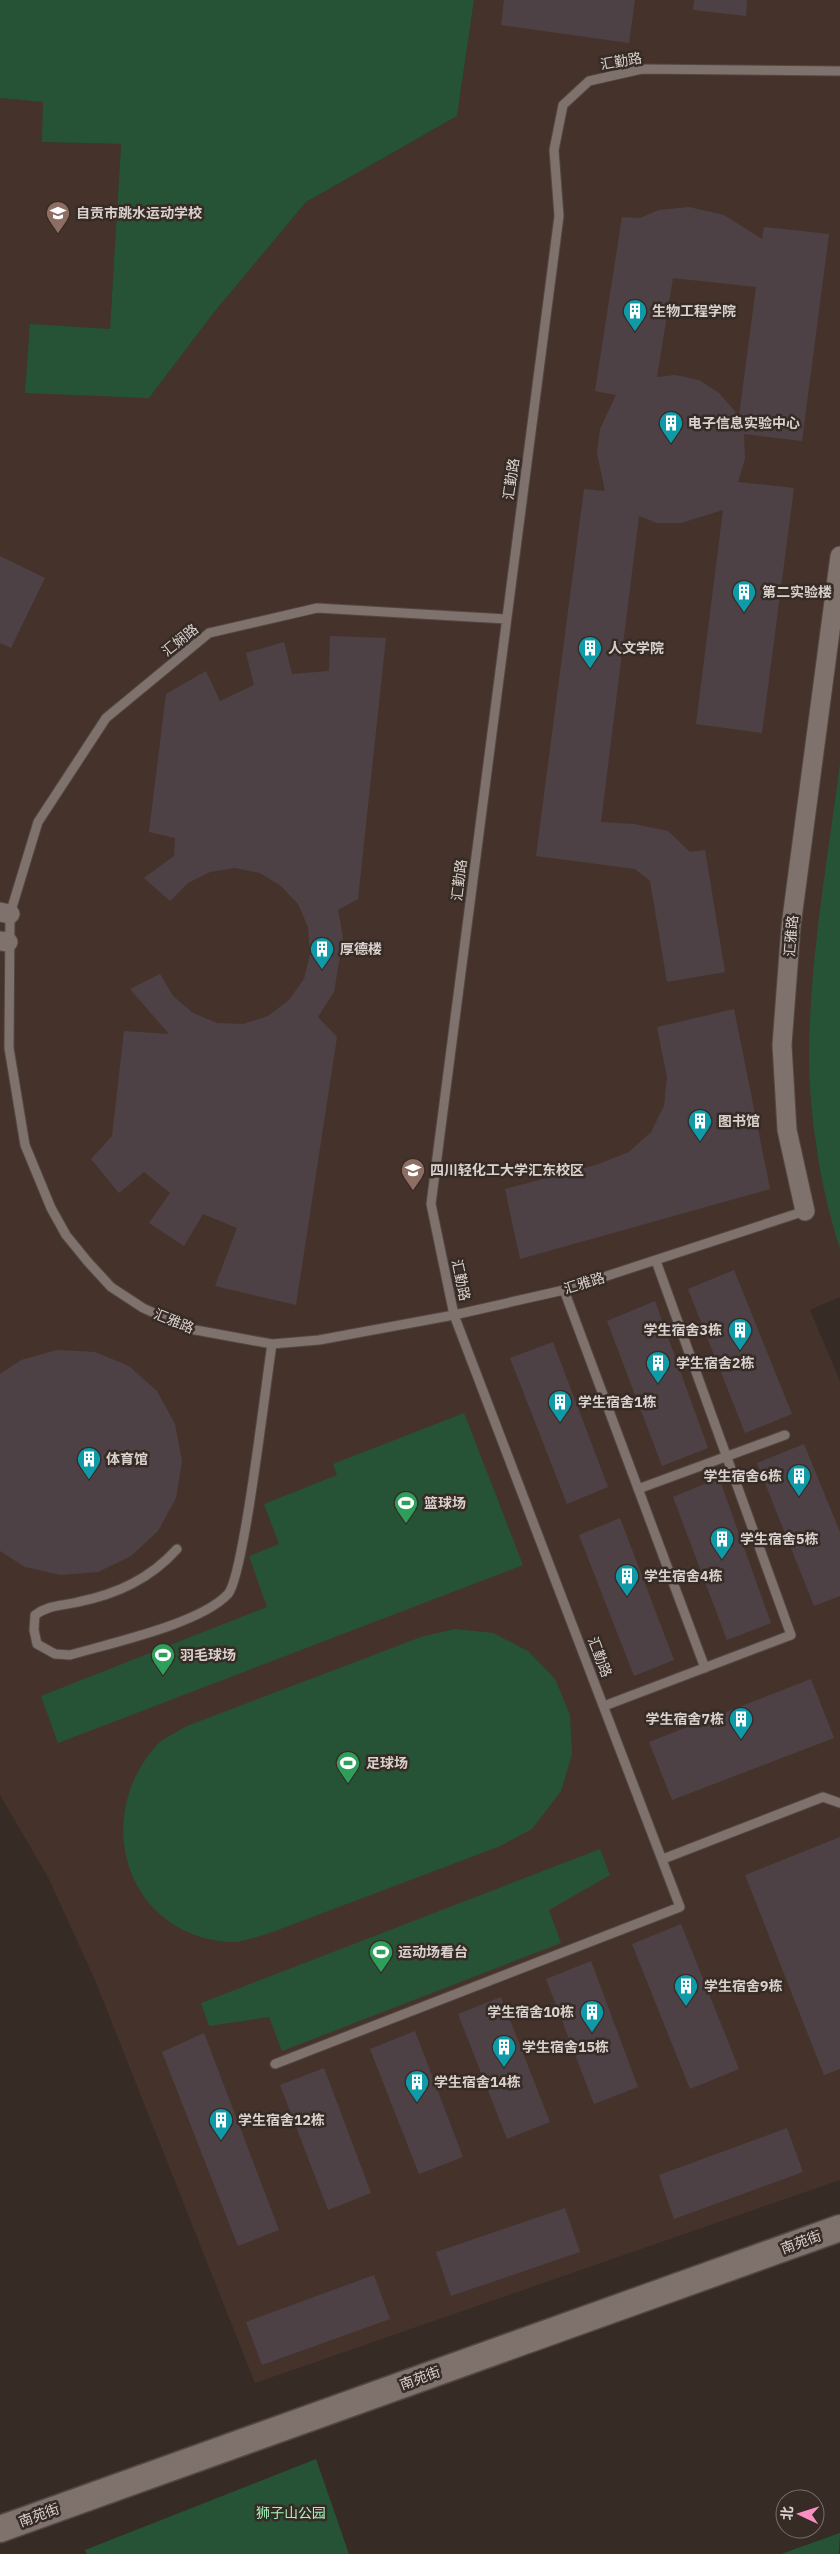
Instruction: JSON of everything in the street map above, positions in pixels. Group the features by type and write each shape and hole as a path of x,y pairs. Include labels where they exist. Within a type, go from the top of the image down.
{"main road":[{"name":"南苑街","path":"0,2529 840,2228"}],"street":[{"name":"汇雅路","path":"805,1211 787,1130 782,1045 791,926 840,556"}],"lane":[{"name":"汇勤路","path":"276,2064 680,1907 454,1315 431,1204 559,216 554,150 563,105 589,81 642,70 840,71"},
{"name":"汇娴路","path":"5,913 38,822 106,718 209,634 317,608 506,620"},
{"name":"汇雅路","path":"5,913 4,941 9,1048 26,1145 51,1208 66,1235 111,1288 143,1308 190,1329 272,1344 319,1340 454,1315 564,1290 805,1211"},
{"path":"604,1706 791,1635 656,1261"},
{"path":"564,1290 705,1668"},
{"path":"177,1549 161,1567 142,1579 106,1596 45,1607 35,1615 34,1630 37,1644 55,1654 70,1655 196,1616 229,1593 241,1550 272,1344"},
{"path":"638,1489 785,1435"},
{"path":"663,1859 823,1797 840,1803"}],"shaded area":[{"name":"四川轻化工大学汇东校区","path":"474,0 840,0 840,762 814,971 809,1060 816,1148 840,1249 840,1297 810,1310 840,1381 840,2180 255,2383 95,1980 48,1877 0,1795 0,98 44,102 43,142 121,144 110,330 30,324 149,398 215,311 306,202 457,116"}],"green space":[{"path":"0,0 474,0 457,116 306,202 215,311 149,398 25,393 30,324 110,329 121,144 42,142 43,102 0,98"},
{"path":"840,762 840,1249 827,1203 818,1156 814,1131 809,1059 812,985"},
{"path":"464,1413 523,1565 58,1743 41,1696 267,1607 249,1556 279,1544 264,1504 337,1475 333,1464"},
{"name":"足球场","path":"455,1629 493,1633 528,1651 555,1679 570,1715 572,1754 561,1791 532,1829 498,1847 267,1934 239,1942 195,1935 166,1919 145,1897 130,1870 124,1840 125,1808 136,1776 158,1744 187,1726 421,1637"},
{"name":"运动场看台","path":"600,1849 610,1875 549,1910 561,1943 282,2051 269,2017 209,2026 201,2003"},
{"name":"狮子山公园","path":"316,2459 349,2554 87,2554 85,2550"},
{"path":"840,2533 839,2554 781,2554 825,2539"}],"building":[{"path":"504,0 635,0 629,43 501,25"},
{"path":"694,0 747,0 746,16 693,10"},
{"path":"689,207 724,215 762,239 764,227 829,234 802,441 744,434 745,459 738,482 794,488 762,733 696,724 723,510 681,523 657,523 639,516 601,822 634,824 668,831 690,852 705,850 725,972 667,982 650,881 635,869 536,856 584,489 605,491 597,453 600,429 616,395 595,391 622,217 640,218 659,210","holes":["673,278 756,287 739,416 719,393 699,380 675,375 657,377"]},
{"path":"0,556 45,578 11,648 0,643"},
{"name":"厚德楼","path":"330,636 386,638 358,899 338,910 343,937 334,992 318,1017 337,1037 296,1305 215,1286 237,1228 203,1214 184,1246 149,1223 170,1193 144,1172 119,1193 91,1159 112,1136 124,1031 169,1034 130,989 160,974 173,996 193,1013 217,1023 243,1024 268,1016 289,1000 304,979 310,954 308,927 298,904 281,886 260,873 235,868 210,872 188,883 170,901 144,878 174,856 175,838 149,832 166,694 206,671 220,701 254,685 246,653 284,642 292,674 329,671"},
{"name":"图书馆","path":"734,1009 770,1189 520,1259 505,1189 596,1165 629,1152 651,1132 664,1106 667,1077 657,1027"},
{"name":"学生宿舍3栋","path":"734,1270 792,1414 745,1433 688,1289"},
{"name":"学生宿舍2栋","path":"655,1301 708,1448 662,1466 607,1321"},
{"name":"学生宿舍1栋","path":"553,1342 608,1487 567,1504 510,1358"},
{"name":"体育馆","path":"57,1350 95,1352 129,1366 157,1391 175,1424 182,1461 176,1498 158,1531 131,1556 98,1572 61,1575 25,1567 0,1551 0,1374 21,1360"},
{"name":"学生宿舍6栋","path":"804,1444 840,1532 840,1596 814,1606 757,1463"},
{"name":"学生宿舍5栋","path":"719,1478 771,1623 727,1640 673,1497"},
{"name":"学生宿舍4栋","path":"620,1518 674,1660 634,1676 579,1535"},
{"name":"学生宿舍7栋","path":"811,1679 834,1738 672,1800 649,1742"},
{"path":"840,1837 840,2069 824,2075 745,1875"},
{"name":"学生宿舍9栋","path":"681,1924 739,2069 690,2089 632,1944"},
{"name":"学生宿舍10栋","path":"591,1961 638,2087 594,2104 546,1979"},
{"name":"学生宿舍15栋","path":"501,1997 550,2122 507,2139 458,2014"},
{"name":"学生宿舍14栋","path":"415,2031 463,2157 419,2174 370,2049"},
{"name":"学生宿舍12栋","path":"204,2033 279,2230 238,2246 162,2052"},
{"path":"324,2068 371,2193 328,2210 280,2085"},
{"path":"787,2128 803,2172 674,2219 659,2175"},
{"path":"565,2208 580,2252 451,2296 436,2252"},
{"path":"374,2275 390,2319 262,2365 246,2322"}],"place":[{"name":"自贡市跳水运动学校","path":"58,234"},
{"name":"生物工程学院","path":"635,332"},
{"name":"电子信息实验中心","path":"671,444"},
{"name":"第二实验楼","path":"744,613"},
{"name":"人文学院","path":"590,669"},
{"name":"厚德楼","path":"322,970"},
{"name":"图书馆","path":"700,1142"},
{"name":"四川轻化工大学汇东校区","path":"413,1191"},
{"name":"学生宿舍3栋","path":"740,1351"},
{"name":"学生宿舍2栋","path":"658,1384"},
{"name":"学生宿舍1栋","path":"560,1423"},
{"name":"体育馆","path":"89,1480"},
{"name":"学生宿舍6栋","path":"799,1497"},
{"name":"篮球场","path":"406,1524"},
{"name":"学生宿舍5栋","path":"722,1560"},
{"name":"学生宿舍4栋","path":"627,1597"},
{"name":"羽毛球场","path":"163,1676"},
{"name":"学生宿舍7栋","path":"741,1740"},
{"name":"足球场","path":"348,1784"},
{"name":"运动场看台","path":"381,1973"},
{"name":"学生宿舍9栋","path":"686,2007"},
{"name":"学生宿舍10栋","path":"592,2033"},
{"name":"学生宿舍15栋","path":"504,2068"},
{"name":"学生宿舍14栋","path":"417,2103"},
{"name":"学生宿舍12栋","path":"221,2141"}]}
